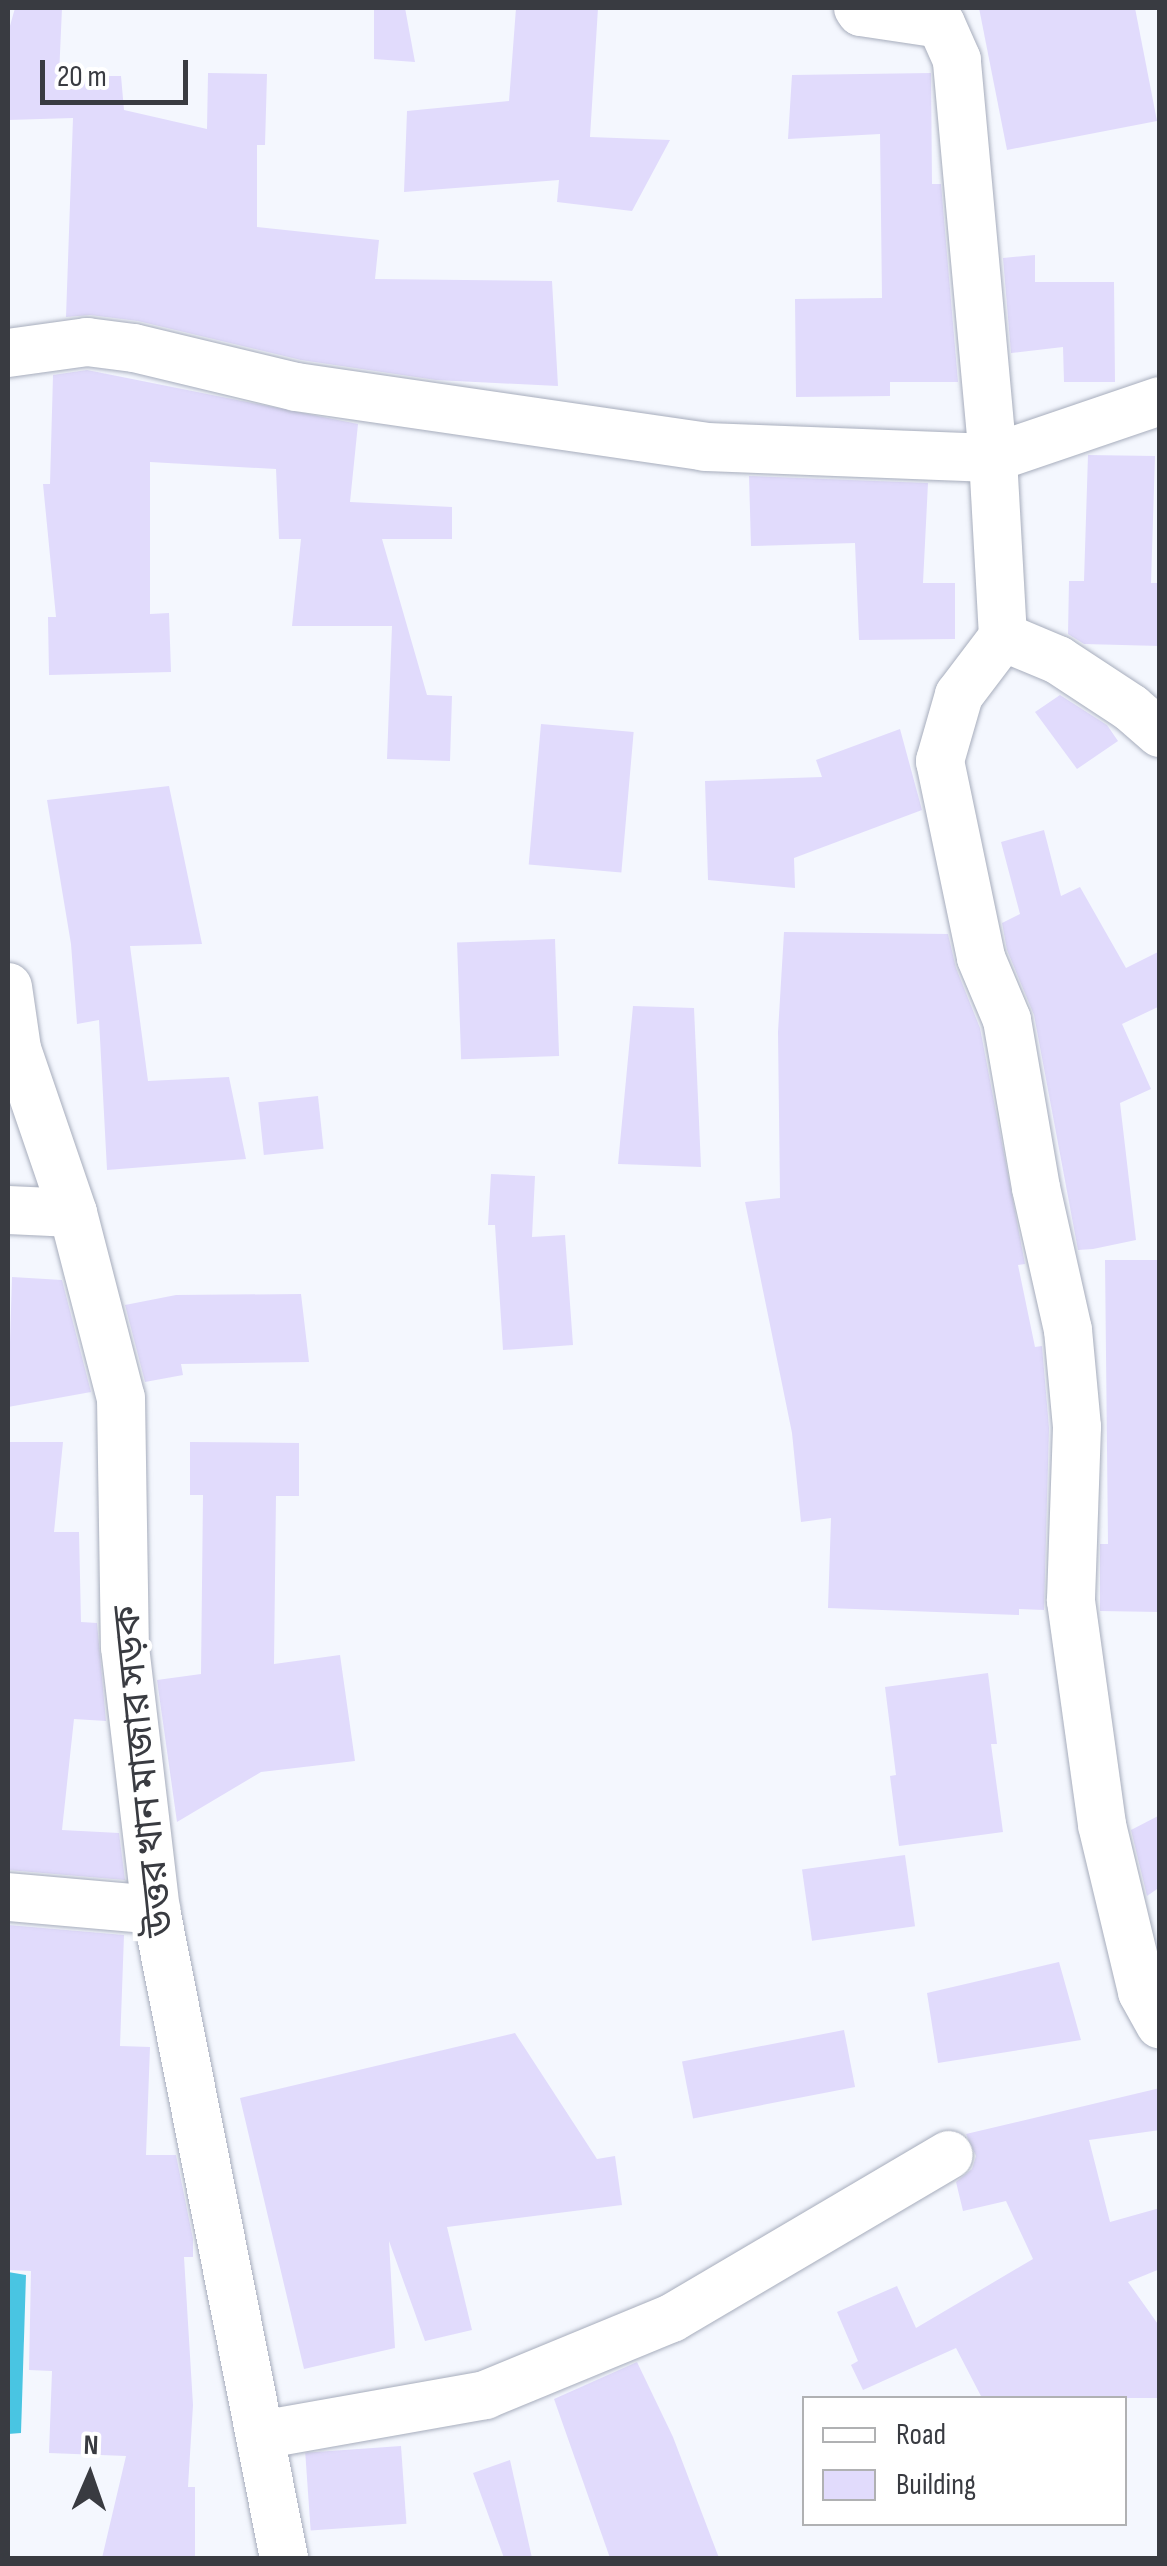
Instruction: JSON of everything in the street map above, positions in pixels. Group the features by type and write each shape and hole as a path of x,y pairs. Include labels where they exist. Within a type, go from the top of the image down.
{"street":[{"path":"858,8 861,12 941,24 957,60 993,458 1003,636 959,695 940,762 981,958 1007,1020 1036,1188 1068,1330 1077,1427 1071,1601 1102,1825 1142,1992 1160,2024"},
{"path":"8,353 87,342 134,348 296,387 705,447 993,458 1160,401"},
{"path":"1003,636 1058,660 1160,732"},
{"name":"উত্তর খান মাজার সড়ক","path":"8,988 17,1048 73,1214 121,1398 125,1647 156,1910 284,2558"},
{"path":"8,1210 73,1214"},
{"path":"8,1897 156,1910"},
{"path":"261,2435 485,2395 672,2318 948,2155"}],"water":[{"path":"8,2272 26,2275 21,2433 8,2434"}],"building":[{"path":"15,8 62,8 59,76 121,76 124,110 207,129 208,73 267,74 265,145 257,145 257,227 379,240 375,279 552,281 558,386 436,380 301,360 138,321 90,315 66,317 73,118 8,120 8,33"},
{"path":"374,8 405,8 415,62 374,59"},
{"path":"516,8 598,8 590,137 670,140 632,211 557,202 559,180 404,192 407,111 509,101"},
{"path":"979,8 1135,8 1157,121 1007,150"},
{"path":"931,73 932,184 941,184 958,382 890,382 890,396 796,397 795,299 882,298 880,134 788,139 792,75"},
{"path":"1035,255 1035,282 1114,282 1115,382 1064,382 1063,347 1011,353 1003,258"},
{"path":"87,370 358,424 350,502 452,507 452,539 382,539 427,695 452,696 450,761 387,759 392,626 292,626 301,539 279,539 276,469 150,462 150,614 169,613 171,672 49,675 48,617 56,617 43,484 50,484 53,375"},
{"path":"1088,455 1155,456 1151,583 1160,583 1160,646 1084,644 1068,634 1069,581 1084,581"},
{"path":"749,476 928,483 923,583 955,583 955,639 859,640 855,543 751,546"},
{"path":"1060,695 1107,725 1118,741 1077,769 1035,712"},
{"path":"541,724 634,732 621,873 529,864"},
{"path":"900,729 922,810 794,858 795,888 708,880 705,781 822,777 816,760"},
{"path":"169,786 202,944 130,946 148,1081 229,1077 246,1159 107,1170 99,1020 77,1024 71,944 47,800"},
{"path":"1044,830 1061,896 1080,887 1126,968 1160,951 1160,1006 1122,1024 1151,1089 1120,1103 1136,1240 1093,1249 1078,1250 1034,1015 1007,950 1002,923 1020,914 1001,842"},
{"path":"784,932 948,934 956,968 980,1028 1025,1264 1018,1265 1035,1347 1042,1346 1049,1428 1044,1610 1019,1609 1019,1615 828,1608 831,1518 801,1522 792,1433 745,1202 780,1198 778,1032"},
{"path":"555,939 559,1056 461,1059 457,942"},
{"path":"633,1006 694,1008 701,1167 618,1164"},
{"path":"318,1096 324,1149 264,1155 258,1102"},
{"path":"491,1174 535,1176 532,1237 565,1235 573,1345 503,1350 495,1225 488,1225"},
{"path":"1105,1260 1160,1260 1160,1612 1100,1611 1100,1544 1108,1544"},
{"path":"12,1277 62,1280 91,1392 8,1407"},
{"path":"301,1294 309,1362 181,1364 183,1375 145,1382 125,1305 176,1295"},
{"path":"8,1442 63,1442 54,1532 79,1532 81,1622 97,1623 106,1721 74,1719 62,1830 119,1833 125,1880 8,1870"},
{"path":"190,1442 299,1443 299,1496 276,1496 274,1664 340,1655 355,1761 261,1772 177,1822 157,1680 201,1674 203,1495 190,1495"},
{"path":"988,1673 997,1744 991,1744 1003,1832 899,1846 890,1776 896,1775 885,1687"},
{"path":"1160,1815 1160,1887 1147,1896 1131,1830"},
{"path":"905,1855 915,1926 812,1941 802,1869"},
{"path":"8,1925 124,1935 120,2046 150,2047 146,2155 176,2155 193,2239 193,2257 184,2257 193,2405 188,2487 195,2487 195,2558 102,2558 126,2456 49,2453 52,2371 29,2370 31,2271 8,2270"},
{"path":"1059,1962 1081,2040 938,2063 927,1993"},
{"path":"844,2030 855,2087 693,2118 682,2061"},
{"path":"515,2033 597,2159 615,2156 622,2205 447,2227 472,2330 425,2341 389,2241 395,2348 304,2369 240,2098"},
{"path":"1160,2088 1160,2130 1089,2140 1110,2222 1160,2208 1160,2269 1128,2282 1160,2327 1160,2398 981,2396 956,2348 863,2390 851,2365 858,2361 837,2312 897,2286 916,2328 1033,2259 1006,2201 963,2211 956,2182 972,2169 976,2156 966,2134"},
{"path":"637,2362 673,2437 719,2558 610,2558 554,2399"},
{"path":"401,2446 406,2524 311,2531 305,2453"},
{"path":"510,2460 532,2558 504,2558 473,2473"}]}
